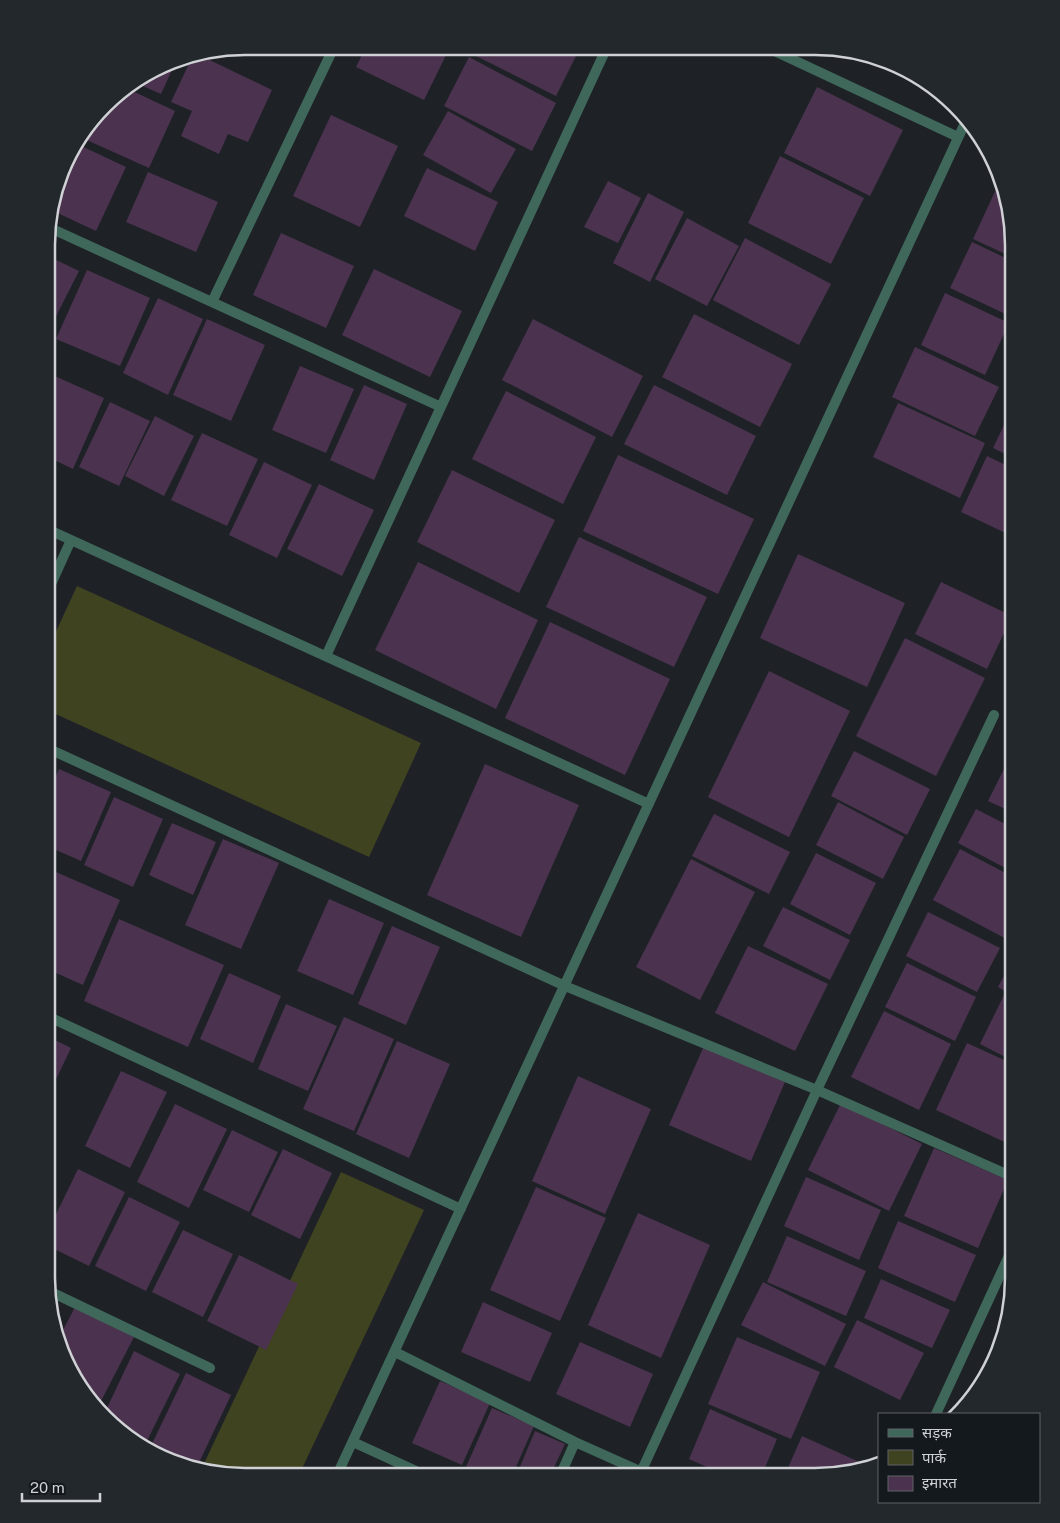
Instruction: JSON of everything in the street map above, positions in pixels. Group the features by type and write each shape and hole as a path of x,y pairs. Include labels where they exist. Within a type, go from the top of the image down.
{"street":[{"path":"212,302 330,55"},
{"path":"326,656 603,55"},
{"path":"783,55 958,137"},
{"path":"340,1468 963,126"},
{"path":"55,231 441,407"},
{"path":"55,532 649,804"},
{"path":"55,576 71,540"},
{"path":"649,1468 817,1090 994,715"},
{"path":"55,752 564,986 817,1090 1005,1173"},
{"path":"55,1020 461,1209"},
{"path":"936,1413 1005,1264"},
{"path":"56,1294 210,1368"},
{"path":"395,1352 575,1442 633,1468"},
{"path":"353,1442 410,1468"},
{"path":"564,1468 575,1442"}],"green space":[{"path":"77,586 421,743 369,857 55,714 55,634"},
{"path":"341,1172 424,1210 302,1468 233,1468 204,1463"}],"building":[{"path":"362,55 446,55 424,100 356,67"},
{"path":"477,55 576,55 556,96"},
{"path":"469,57 556,103 532,151 444,106"},
{"path":"208,59 272,90 248,142 228,134 219,154 181,136 192,111 171,102 189,63"},
{"path":"173,69 161,94 141,85"},
{"path":"817,87 903,130 870,196 784,153"},
{"path":"133,91 175,111 149,168 86,140 102,120"},
{"path":"448,111 516,149 491,193 423,155"},
{"path":"331,115 398,146 360,227 293,196"},
{"path":"82,146 126,167 96,231 58,213 61,196 69,172"},
{"path":"780,156 864,198 831,264 748,223"},
{"path":"427,168 498,202 475,251 404,216"},
{"path":"148,172 218,202 196,252 126,222"},
{"path":"608,181 641,198 618,243 584,227"},
{"path":"996,188 1005,233 1005,254 973,239"},
{"path":"648,193 684,212 650,282 613,263"},
{"path":"687,218 739,246 707,306 655,279"},
{"path":"281,233 354,266 326,328 253,295"},
{"path":"745,238 831,284 799,345 713,300"},
{"path":"972,242 1005,258 1005,314 950,288"},
{"path":"55,259 79,271 55,318"},
{"path":"374,269 462,311 430,377 342,335"},
{"path":"87,270 150,298 120,366 56,339"},
{"path":"945,293 1005,321 1005,332 985,375 921,345"},
{"path":"158,298 203,319 168,395 123,373"},
{"path":"694,314 792,364 760,427 662,377"},
{"path":"207,319 265,345 231,421 173,395"},
{"path":"533,319 643,376 612,437 502,380"},
{"path":"915,347 999,387 975,436 892,397"},
{"path":"300,366 354,389 326,453 272,430"},
{"path":"55,376 104,398 73,469 55,460"},
{"path":"364,385 407,404 374,480 330,460"},
{"path":"654,385 756,436 727,495 624,444"},
{"path":"506,391 596,437 563,504 472,459"},
{"path":"110,402 150,421 119,486 79,467"},
{"path":"898,403 985,443 960,498 873,457"},
{"path":"155,416 194,436 164,496 125,476"},
{"path":"1005,423 1005,454 993,448"},
{"path":"202,433 258,459 227,526 171,500"},
{"path":"618,455 754,519 718,594 583,531"},
{"path":"987,456 1005,465 1005,533 961,512"},
{"path":"264,462 312,485 277,558 229,535"},
{"path":"452,470 555,520 519,593 417,542"},
{"path":"319,484 374,510 342,576 287,549"},
{"path":"579,537 707,597 674,667 546,607"},
{"path":"798,554 905,603 867,687 760,638"},
{"path":"418,562 538,620 496,709 375,650"},
{"path":"941,582 1005,613 1005,631 987,669 915,634"},
{"path":"550,622 670,679 625,775 505,718"},
{"path":"905,638 985,678 936,776 856,736"},
{"path":"769,671 850,711 789,837 708,797"},
{"path":"854,751 930,789 907,835 831,796"},
{"path":"485,764 579,805 521,937 427,895"},
{"path":"1005,767 1005,809 988,801"},
{"path":"59,769 111,792 81,861 55,850 55,778"},
{"path":"114,797 163,819 133,887 84,865"},
{"path":"838,802 904,837 883,879 816,845"},
{"path":"976,809 1005,824 1005,868 958,843"},
{"path":"714,814 790,852 769,894 692,856"},
{"path":"172,823 216,842 193,895 149,875"},
{"path":"223,839 279,863 241,949 185,925"},
{"path":"960,849 1005,873 1005,938 933,900"},
{"path":"816,853 876,883 850,935 790,904"},
{"path":"691,859 755,892 700,1000 636,967"},
{"path":"55,872 120,900 83,985 55,973"},
{"path":"329,899 384,923 353,995 297,971"},
{"path":"783,907 850,940 830,980 763,946"},
{"path":"928,912 1000,948 977,992 906,956"},
{"path":"119,919 224,965 188,1047 84,1001"},
{"path":"392,926 440,947 406,1025 358,1004"},
{"path":"748,946 828,984 795,1051 715,1013"},
{"path":"907,963 976,997 955,1041 885,1007"},
{"path":"229,973 281,996 253,1063 200,1039"},
{"path":"1005,974 1005,991 998,987"},
{"path":"1004,995 1005,1057 980,1044"},
{"path":"286,1004 337,1026 308,1091 258,1069"},
{"path":"884,1011 951,1044 919,1110 851,1077"},
{"path":"344,1017 394,1039 354,1131 303,1109"},
{"path":"55,1040 71,1048 55,1081"},
{"path":"397,1041 450,1064 409,1158 356,1134"},
{"path":"967,1043 1005,1060 1005,1142 936,1110"},
{"path":"704,1046 785,1082 751,1161 669,1125"},
{"path":"121,1071 167,1092 130,1168 85,1146"},
{"path":"578,1076 651,1109 605,1214 532,1181"},
{"path":"841,1103 922,1144 889,1211 808,1170"},
{"path":"175,1104 227,1129 189,1208 137,1182"},
{"path":"232,1130 278,1152 249,1212 203,1190"},
{"path":"934,1148 1005,1179 1005,1187 978,1248 904,1216"},
{"path":"283,1149 332,1173 300,1239 251,1215"},
{"path":"78,1169 125,1192 89,1266 55,1249 55,1216"},
{"path":"806,1177 881,1210 859,1260 784,1226"},
{"path":"536,1187 606,1218 560,1321 490,1290"},
{"path":"129,1197 180,1222 146,1291 95,1266"},
{"path":"638,1213 710,1245 661,1358 588,1325"},
{"path":"898,1221 976,1255 955,1302 878,1268"},
{"path":"183,1230 233,1254 203,1317 152,1292"},
{"path":"787,1236 866,1271 846,1316 767,1282"},
{"path":"239,1255 298,1284 266,1350 207,1321"},
{"path":"881,1279 950,1310 932,1348 864,1318"},
{"path":"763,1282 846,1324 825,1366 741,1325"},
{"path":"483,1302 552,1333 530,1382 461,1352"},
{"path":"75,1307 134,1337 101,1402 80,1373 69,1351 62,1331"},
{"path":"857,1320 924,1353 900,1400 834,1367"},
{"path":"737,1337 820,1372 791,1439 708,1404"},
{"path":"580,1342 653,1374 630,1427 556,1394"},
{"path":"134,1351 180,1374 147,1441 129,1429 107,1408"},
{"path":"186,1373 231,1395 199,1463 172,1454 152,1444"},
{"path":"440,1381 490,1403 462,1465 412,1443"},
{"path":"492,1408 534,1426 516,1468 466,1467"},
{"path":"710,1409 777,1439 765,1468 709,1468 689,1459"},
{"path":"535,1431 565,1444 554,1468 519,1468"},
{"path":"802,1436 861,1463 827,1468 788,1468"}]}
